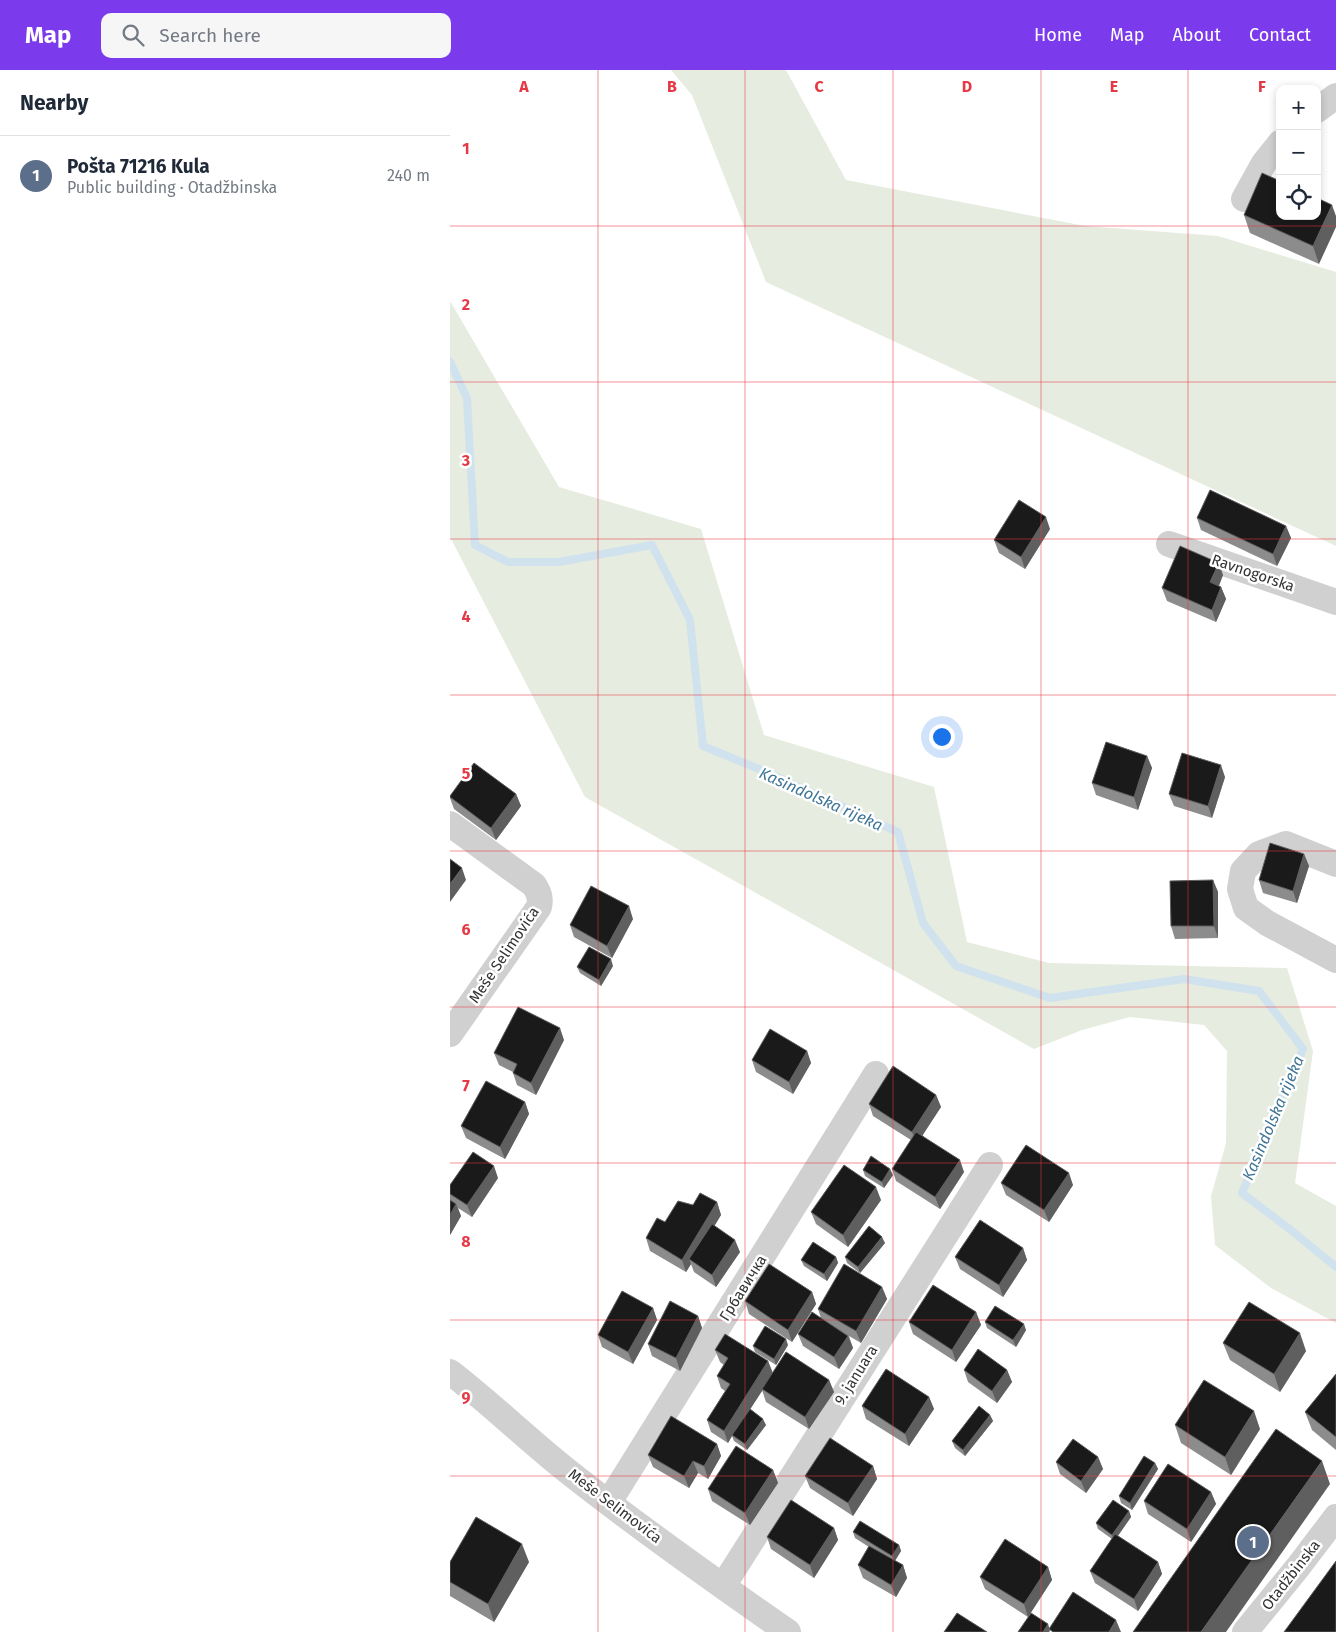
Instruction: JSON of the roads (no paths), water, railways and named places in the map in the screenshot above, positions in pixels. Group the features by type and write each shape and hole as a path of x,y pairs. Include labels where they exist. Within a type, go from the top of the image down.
{"street":[{"path":"1321,107 1336,96"},
{"path":"1244,199 1264,162 1276,148"},
{"name":"Ravnogorska","path":"1169,544 1336,602"},
{"name":"Meše Selimovića","path":"450,824 534,885 540,896 540,901 539,907 450,1034"},
{"path":"1336,864 1286,844 1259,854 1243,872 1240,889 1246,908 1267,923 1336,960"},
{"name":"Грбавичка","path":"609,1502 876,1074"},
{"name":"9. januara","path":"722,1586 990,1165"},
{"name":"Meše Selimovića","path":"450,1372 469,1386 575,1477 722,1586 788,1632"},
{"name":"Otadžbinska","path":"1246,1632 1336,1517"}],"waterway":[{"name":"Kasindolska rijeka","path":"450,362 467,398 475,545 508,562 559,562 652,545 690,620 703,746 766,772 898,832 923,923 956,966 1050,998 1184,979 1259,991 1303,1049 1242,1193 1336,1267"}],"place":[{"name":"Pošta 71216 Kula","path":"1253,1542"}]}
